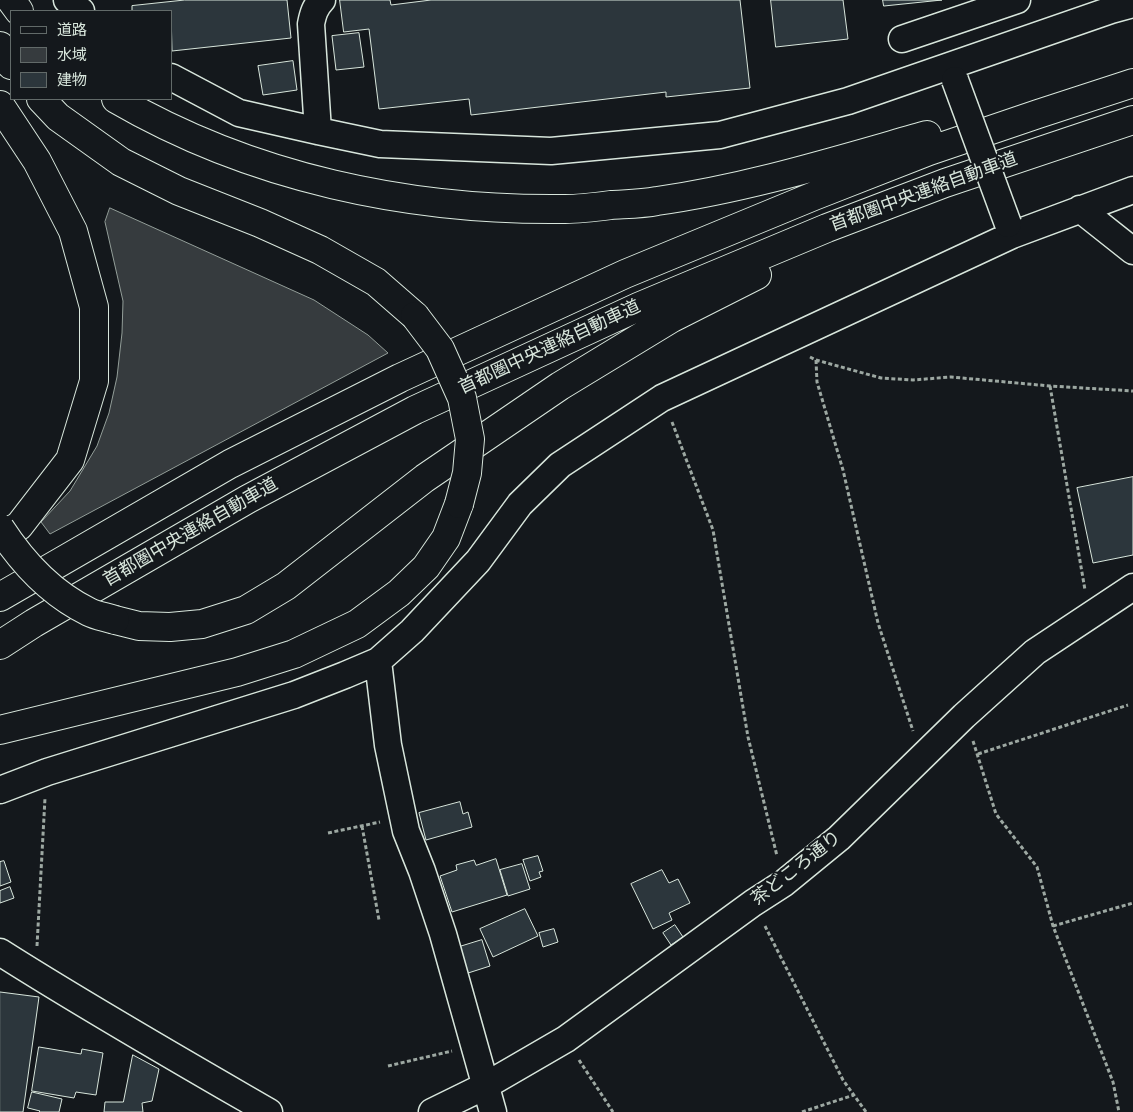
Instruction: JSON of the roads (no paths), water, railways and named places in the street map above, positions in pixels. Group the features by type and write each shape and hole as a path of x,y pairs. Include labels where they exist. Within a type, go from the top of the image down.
{"highway":[{"path":"0,46 10,63"},
{"path":"118,100 198,140 251,161 317,181 384,196 448,205 567,209 656,202 744,186 1133,79"},
{"name":"首都圏中央連絡自動車道","path":"0,597 230,464 400,378 625,274 814,196 930,151 1133,84"},
{"path":"0,730 237,672 294,654 357,624 399,594 426,567 446,538 459,504 467,473 470,439 462,398 440,349 415,316 376,282 320,250 260,223 179,191 122,162 58,117 42,100"},
{"path":"0,105 37,162 74,231 94,307 94,381 70,460 19,526 0,536"},
{"path":"0,528 27,565 60,594 90,612 139,626 170,627 202,624 246,610 286,586 425,478 560,386 672,318 820,243 1133,121"},
{"name":"首都圏中央連絡自動車道","path":"0,645 34,623 248,499 415,410 611,319 827,228 900,200 945,183 1133,121"}],"street":[{"path":"67,0 80,10"},
{"path":"318,131 311,24 313,14 322,0"},
{"path":"902,39 1017,0"},
{"path":"172,78 239,113 380,144 551,151 720,135 952,73 1117,5"},
{"path":"952,73 1010,230"},
{"path":"0,790 47,772 294,694 378,661 412,631 478,561 520,504 560,466 662,398 783,342 1010,230 1080,209 1133,190"},
{"path":"1080,209 1133,251"},
{"name":"茶どころ通り","path":"432,1112 485,1086 566,1039 753,903 784,883 839,838 928,750 1035,652 1133,587"},
{"path":"378,661 388,745 406,831 422,871 443,934 493,1112"},
{"path":"0,952 164,1052 270,1112"}],"water":[{"path":"110,208 314,300 368,335 388,353 50,534 41,522 70,491 97,446 109,413 117,377 122,333 123,301 105,222"}]}
